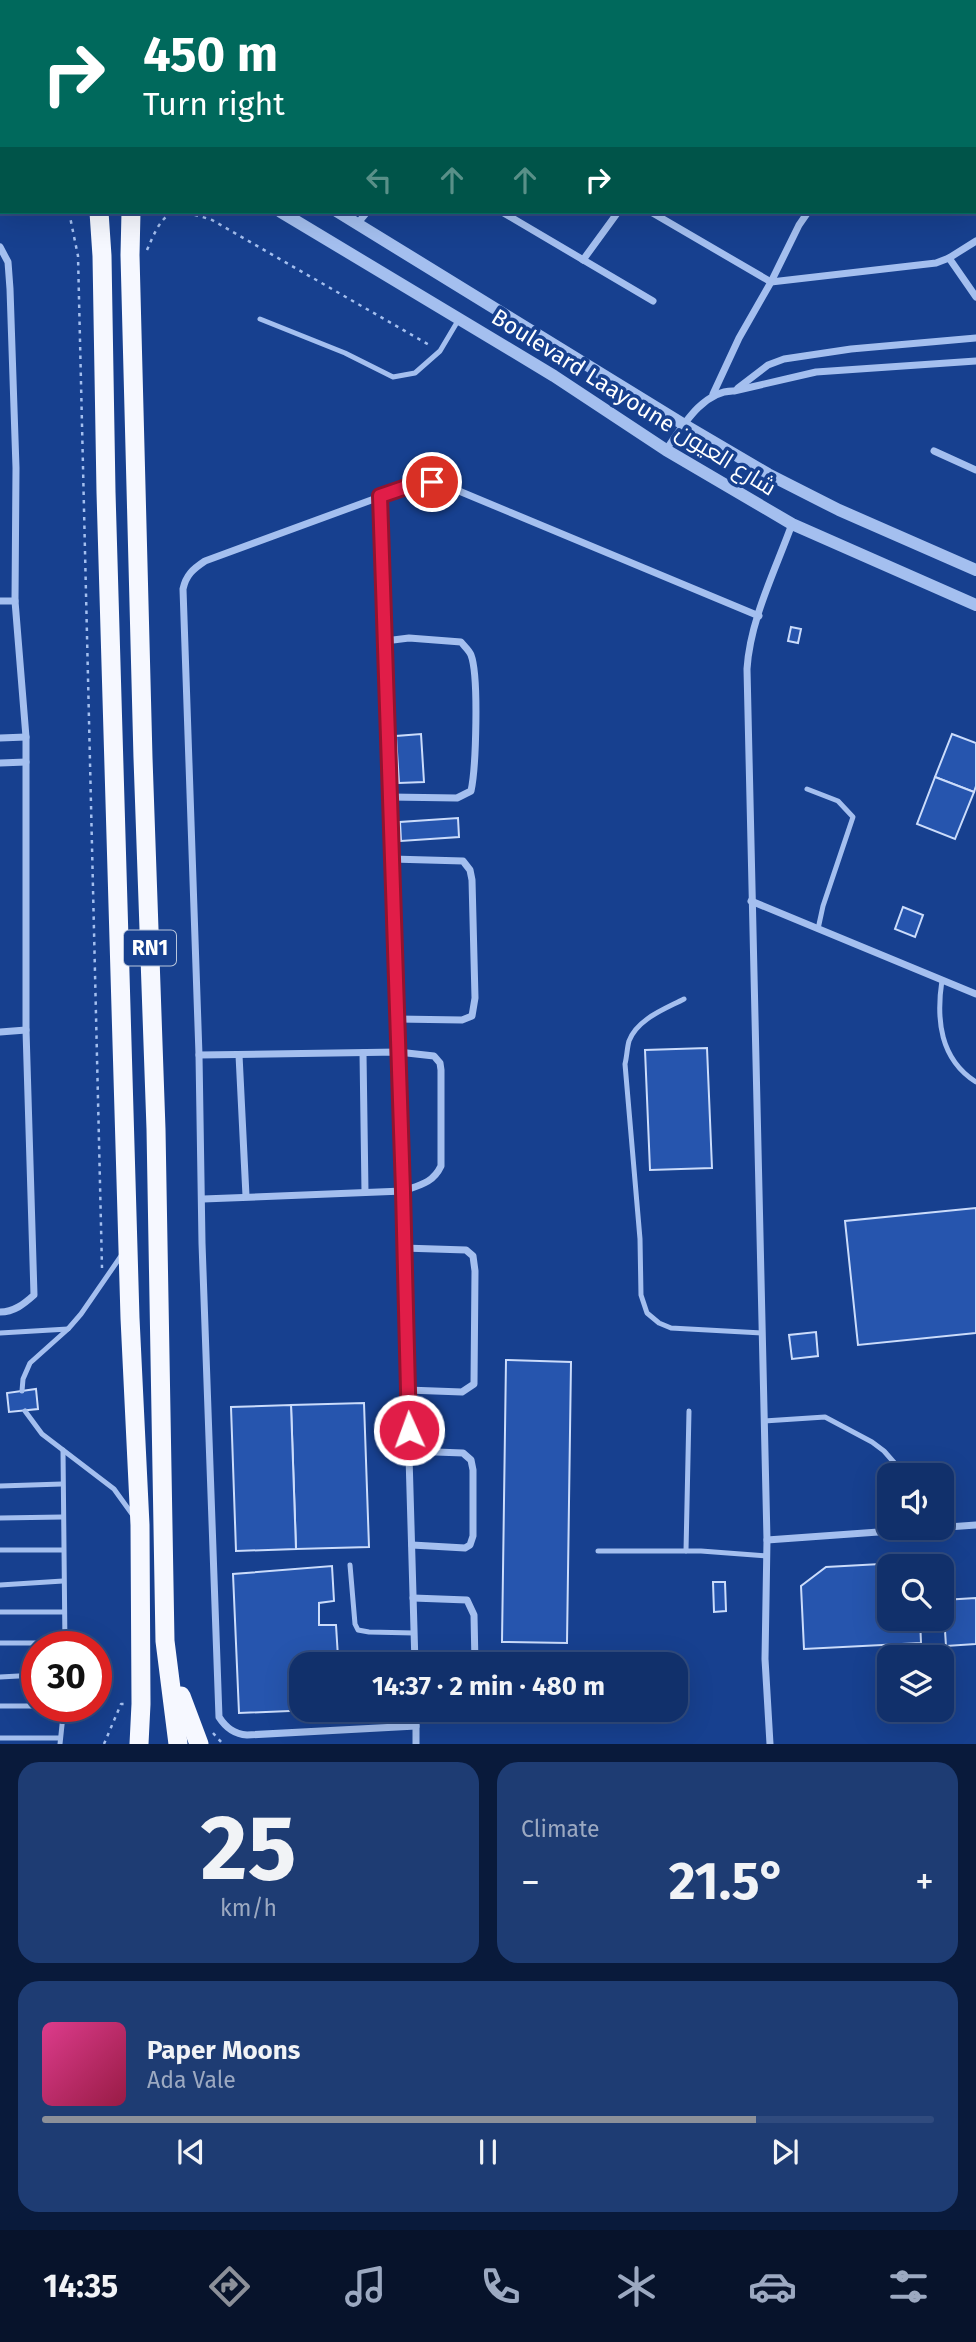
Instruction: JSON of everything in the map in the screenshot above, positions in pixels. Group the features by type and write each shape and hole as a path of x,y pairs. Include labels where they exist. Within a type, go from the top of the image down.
{"highway":[{"path":"91,214 102,256"},
{"name":"RN1","path":"99,214 133,1420 140,1525 139,1744"},
{"name":"RN1","path":"133,214 130,255 142,730 156,1129 166,1642 178,1744"},
{"path":"166,1642 199,1744"}],"street":[{"name":"Boulevard Laayoune شارع العيون","path":"284,214 554,376 666,450 792,524 976,605"},
{"name":"Boulevard Laayoune شارع العيون","path":"341,214 683,424 813,497 976,570"},
{"path":"357,224 365,214"},
{"path":"505,214 653,301"},
{"path":"583,260 617,214"},
{"path":"654,214 771,282 936,263 976,241"},
{"path":"712,396 739,338 807,214"},
{"path":"0,247 8,262 10,289 16,468 15,601 26,737 26,1030 34,1295 24,1304 8,1312 0,1312"},
{"path":"949,258 976,297"},
{"path":"734,391 768,366 784,359 852,349 976,338"},
{"path":"666,450 683,424 721,390 734,391 816,372 976,361"},
{"path":"934,450 976,470"},
{"path":"416,1726 247,1735 227,1728 219,1717 202,1243 199,1055 183,589 185,579 205,561 424,482 442,485 759,616"},
{"path":"380,496 403,1191 415,1652"},
{"path":"770,1744 765,1659 767,1540 747,670 750,642 792,524"},
{"path":"0,601 15,601"},
{"path":"385,640 409,638 461,642 470,653 475,671 475,773 471,791 457,798 390,797"},
{"path":"0,738 26,737"},
{"path":"0,763 26,762"},
{"path":"392,859 463,861 470,870 472,880 475,998 472,1016 462,1020 397,1019"},
{"path":"751,901 976,994"},
{"path":"0,1032 26,1030"},
{"path":"199,1055 398,1052 434,1056 440,1063 441,1070 441,1166 430,1182 403,1191 202,1199"},
{"path":"363,1053 365,1192"},
{"path":"239,1055 246,1196"},
{"path":"403,1248 466,1250 473,1256 475,1271 474,1384 462,1392 407,1390"},
{"path":"409,1451 463,1453 471,1460 472,1470 473,1536 470,1545 465,1548 412,1545"},
{"path":"954,1527 976,1525"},
{"path":"767,1540 877,1532"},
{"path":"413,1598 467,1600 474,1615 475,1652"},
{"path":"416,1722 416,1744"}],"lane":[{"path":"260,319 393,377 415,373 440,351 458,319"},
{"path":"807,789 838,801 853,817 818,929"},
{"path":"942,980 939,1001 942,1040 960,1072 976,1082"},
{"path":"684,999 637,1027 629,1041 625,1064 641,1295 647,1313 659,1323 671,1328 762,1333"},
{"path":"22,1391 23,1379 30,1363 68,1329 128,1244"},
{"path":"0,1333 68,1329"},
{"path":"25,1411 42,1434 114,1489 140,1525"},
{"path":"686,1551 689,1411"},
{"path":"764,1421 825,1417 872,1442 894,1463"},
{"path":"63,1450 65,1631"},
{"path":"0,1486 62,1484"},
{"path":"0,1518 62,1517"},
{"path":"0,1550 63,1550"},
{"path":"598,1551 686,1551 767,1556"},
{"path":"350,1565 355,1624 358,1630 414,1633"},
{"path":"0,1585 63,1581"},
{"path":"0,1612 64,1612"},
{"path":"0,1643 21,1644"},
{"path":"0,1677 21,1676"},
{"path":"0,1706 21,1706"},
{"path":"0,1738 60,1741 62,1722"}],"path":[{"path":"69,214 78,256 102,1284"},
{"path":"145,257 159,223 168,214"},
{"path":"196,214 212,220 440,351"},
{"path":"104,1744 121,1704 141,1704"}],"building":[{"path":"791,627 801,629 798,643 788,641"},
{"path":"421,734 424,782 399,783 396,736"},
{"path":"952,734 976,743 974,792 935,777"},
{"path":"935,777 974,792 955,839 917,824"},
{"path":"458,818 459,837 401,841 400,822"},
{"path":"903,907 923,915 915,937 895,929"},
{"path":"707,1048 712,1168 650,1170 645,1050"},
{"path":"976,1208 976,1333 858,1345 845,1221"},
{"path":"816,1332 818,1356 792,1359 789,1335"},
{"path":"506,1360 571,1362 567,1643 502,1642"},
{"path":"36,1389 38,1409 9,1412 7,1393"},
{"path":"364,1403 369,1547 296,1549 291,1405"},
{"path":"291,1405 296,1549 236,1551 231,1407"},
{"path":"877,1564 877,1631 920,1631 921,1643 804,1649 801,1586 826,1567"},
{"path":"332,1566 334,1601 319,1603 319,1625 336,1625 338,1652 289,1652 289,1711 239,1713 233,1574"},
{"path":"713,1582 725,1582 726,1611 714,1612"},
{"path":"976,1598 976,1644 946,1645 945,1631 954,1631 954,1599"}],"route":[{"path":"409,1430 380,496 415,484 432,482"}]}
